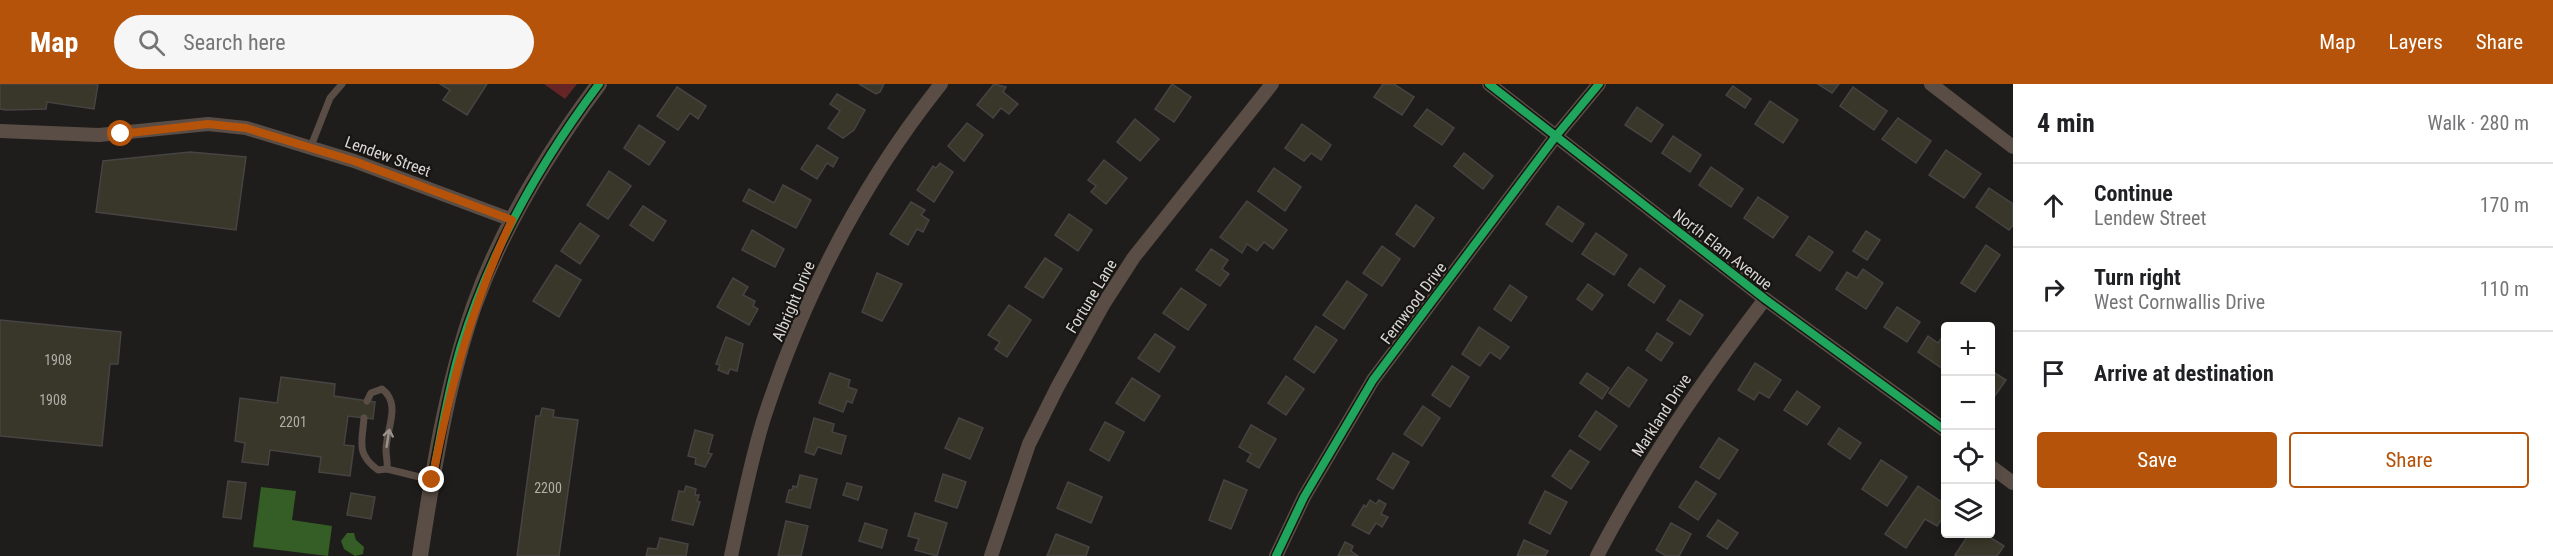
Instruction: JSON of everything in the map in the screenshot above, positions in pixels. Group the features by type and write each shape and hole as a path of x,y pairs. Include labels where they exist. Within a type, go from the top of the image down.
{"street":[{"path":"420,556 432,480 460,348 491,264 512,220 561,137 599,84"},
{"name":"Albright Drive","path":"731,556 764,418 811,295 874,181 941,84"},
{"name":"Fortune Lane","path":"991,556 1029,444 1103,305 1134,257 1272,84"},
{"name":"North Elam Avenue","path":"1489,84 1766,299 1945,430"},
{"name":"Fernwood Drive","path":"1276,556 1304,497 1373,380 1556,136 1599,84"},
{"path":"1934,85 2013,147"},
{"name":"Lendew Street","path":"0,131 99,135 208,124 246,128 311,146 512,220"},
{"name":"Markland Drive","path":"1597,556 1665,437 1701,384 1766,299"},
{"path":"1995,470 2013,483"}],"lane":[{"path":"311,146 330,98 342,84"},
{"path":"368,401 371,393 382,389 390,395 393,405 386,451 387,469"},
{"path":"364,418 361,450 367,462 378,470 387,469 432,480"}],"shaded area":[{"path":"544,84 577,84 565,99"},
{"path":"261,487 296,491 292,520 332,526 328,556 253,547"},
{"path":"347,533 354,533 356,540 364,547 363,554 355,556 344,549 341,541"}],"building":[{"path":"0,84 98,84 94,109 47,102 46,109 6,110 0,109"},
{"path":"440,84 487,84 467,115 443,100 450,90"},
{"path":"859,84 884,84 880,92 876,94"},
{"path":"994,84 1006,87 1003,92 1018,104 1009,114 1001,108 993,118 977,105"},
{"path":"1172,84 1191,97 1174,122 1155,109"},
{"path":"1383,84 1394,84 1414,97 1402,115 1374,97"},
{"path":"1818,84 1839,84 1832,93"},
{"path":"1733,86 1751,99 1745,108 1726,95"},
{"path":"677,87 706,106 698,119 690,113 678,130 657,116"},
{"path":"1853,87 1887,111 1874,130 1840,106"},
{"path":"837,94 865,110 854,130 843,138 828,128 840,111 830,104"},
{"path":"1770,101 1798,120 1783,143 1755,124"},
{"path":"1637,107 1663,125 1651,142 1625,125"},
{"path":"1427,109 1454,128 1442,145 1414,126"},
{"path":"1898,118 1931,141 1916,163 1882,139"},
{"path":"1135,119 1159,139 1140,161 1117,142"},
{"path":"967,123 983,135 964,161 948,146"},
{"path":"1302,124 1331,145 1321,160 1311,153 1304,161 1285,148"},
{"path":"639,125 665,142 649,165 624,148"},
{"path":"1673,136 1701,155 1690,172 1662,153"},
{"path":"817,145 838,158 833,167 827,163 817,179 801,169"},
{"path":"1946,150 1981,174 1964,198 1929,175"},
{"path":"190,152 246,157 236,230 96,212 103,161"},
{"path":"1464,153 1493,176 1483,189 1454,166"},
{"path":"1104,160 1127,178 1106,204 1091,192 1096,186 1088,180"},
{"path":"940,163 953,172 934,202 917,190 933,166 936,168"},
{"path":"1711,167 1743,189 1731,207 1699,185"},
{"path":"1274,168 1301,187 1285,211 1258,191"},
{"path":"609,171 631,186 608,219 587,205"},
{"path":"783,185 811,200 796,228 743,201 749,189 774,203"},
{"path":"1989,188 2013,204 2013,225 2009,230 1976,207"},
{"path":"1758,197 1788,217 1773,238 1744,218"},
{"path":"1247,201 1287,230 1273,249 1264,242 1257,251 1247,244 1242,253 1220,237"},
{"path":"911,202 925,210 921,215 929,220 923,232 917,229 908,245 890,234"},
{"path":"1416,205 1434,218 1414,247 1396,234"},
{"path":"643,206 666,221 653,241 630,225"},
{"path":"1558,206 1584,224 1572,242 1546,224"},
{"path":"1069,214 1092,230 1078,251 1055,235"},
{"path":"580,223 599,236 580,264 561,251"},
{"path":"752,230 784,249 775,267 742,250"},
{"path":"1866,231 1880,240 1867,260 1853,251"},
{"path":"1596,233 1627,255 1614,275 1582,254"},
{"path":"1809,236 1833,252 1820,271 1796,255"},
{"path":"1986,245 2000,255 1975,292 1961,283"},
{"path":"1382,246 1400,259 1382,286 1363,273"},
{"path":"1211,249 1228,260 1222,269 1229,274 1220,286 1196,270"},
{"path":"1045,258 1062,269 1043,298 1025,287"},
{"path":"556,265 581,280 559,317 533,301"},
{"path":"1640,268 1665,286 1654,303 1628,285"},
{"path":"1863,269 1883,283 1866,309 1836,289 1847,272 1857,278"},
{"path":"877,273 902,284 882,321 862,312"},
{"path":"733,278 748,287 743,295 755,301 753,306 758,309 749,325 717,307"},
{"path":"1347,281 1367,295 1344,329 1323,315"},
{"path":"1588,284 1603,295 1592,310 1577,299"},
{"path":"1510,285 1527,297 1511,321 1494,309"},
{"path":"1181,288 1206,305 1188,330 1163,313"},
{"path":"1680,300 1703,315 1690,335 1667,320"},
{"path":"1009,305 1031,320 1007,357 995,349 1000,342 988,335"},
{"path":"1897,307 1920,322 1907,342 1884,327"},
{"path":"0,320 121,332 118,364 110,364 102,446 0,436"},
{"path":"1316,326 1337,340 1314,373 1294,359"},
{"path":"1479,327 1509,347 1500,359 1490,352 1480,366 1462,354"},
{"path":"1657,333 1673,343 1661,361 1646,350"},
{"path":"1155,334 1175,347 1159,372 1138,358"},
{"path":"1928,336 1938,343 1941,339 1941,368 1918,352"},
{"path":"726,337 743,344 737,371 730,369 728,374 718,370 720,365 716,364"},
{"path":"1755,363 1781,380 1769,398 1759,392 1754,400 1738,390"},
{"path":"1452,366 1469,377 1450,407 1432,395"},
{"path":"1628,367 1647,380 1629,407 1609,393"},
{"path":"830,373 850,380 848,387 857,390 852,403 847,401 843,412 819,403"},
{"path":"1587,373 1609,388 1602,399 1580,383"},
{"path":"1995,373 2006,380 1995,396"},
{"path":"1286,376 1304,389 1286,415 1268,403"},
{"path":"281,377 335,384 334,396 375,402 373,419 348,416 344,445 354,446 350,476 319,472 321,457 270,450 268,465 242,462 245,443 235,441 240,398 277,403"},
{"path":"1132,378 1160,396 1144,421 1116,403"},
{"path":"1797,391 1820,407 1807,425 1784,410"},
{"path":"1423,406 1440,418 1422,446 1404,434"},
{"path":"542,408 554,410 553,417 578,420 559,556 517,556 536,416 540,416"},
{"path":"1596,411 1617,426 1600,450 1579,436"},
{"path":"814,418 834,424 832,432 846,436 841,454 818,447 814,455 805,452"},
{"path":"959,418 983,428 970,459 945,448"},
{"path":"1105,422 1124,432 1109,461 1090,450"},
{"path":"1251,425 1276,439 1259,468 1247,461 1251,454 1239,447"},
{"path":"1839,428 1861,443 1850,459 1828,444"},
{"path":"695,430 713,435 708,453 712,454 705,467 695,464 696,458 688,456"},
{"path":"1719,438 1738,450 1719,479 1700,467"},
{"path":"1570,450 1589,462 1571,489 1552,476"},
{"path":"1393,453 1409,462 1393,489 1377,479"},
{"path":"1881,460 1907,477 1887,506 1862,489"},
{"path":"943,474 966,482 957,508 935,501"},
{"path":"800,475 817,479 810,508 786,502 789,490 792,490 793,486 797,487"},
{"path":"1224,480 1247,490 1231,529 1209,520"},
{"path":"228,481 246,483 241,519 223,517"},
{"path":"1696,481 1716,494 1698,520 1679,507"},
{"path":"1068,482 1102,497 1091,523 1057,508"},
{"path":"847,483 862,487 858,500 843,495"},
{"path":"686,486 696,489 695,495 699,495 697,501 700,502 693,525 672,520 679,491 684,492"},
{"path":"1918,486 1941,502 1941,520 1937,526 1925,519 1906,548 1885,534"},
{"path":"1545,491 1567,502 1550,534 1529,523"},
{"path":"351,493 375,497 371,519 347,515"},
{"path":"1370,500 1376,504 1379,500 1386,504 1381,514 1388,517 1382,527 1376,523 1369,534 1352,525 1364,505 1366,507"},
{"path":"915,513 947,523 937,556 915,550 919,539 908,536"},
{"path":"1718,520 1738,533 1727,549 1707,536"},
{"path":"786,521 808,526 801,556 778,556"},
{"path":"865,523 887,530 882,548 859,541"},
{"path":"1671,523 1691,534 1679,556 1666,556 1656,550"},
{"path":"1056,534 1089,547 1086,556 1047,556"},
{"path":"660,538 688,544 686,556 646,556 648,548 657,549"},
{"path":"1966,538 1991,538 2004,546 1997,556 1955,555"},
{"path":"1524,540 1548,551 1545,556 1517,556"},
{"path":"1345,542 1353,546 1351,551 1358,556 1338,556"}],"cycle path":[{"path":"432,480 456,362 487,275 537,176 599,84"},
{"path":"1489,84 1765,299 1945,430"},
{"path":"1276,556 1304,497 1373,380 1556,136 1599,84"}],"route":[{"path":"121,134 208,124 246,128 311,146 512,220 491,264 460,348 432,480"}]}
